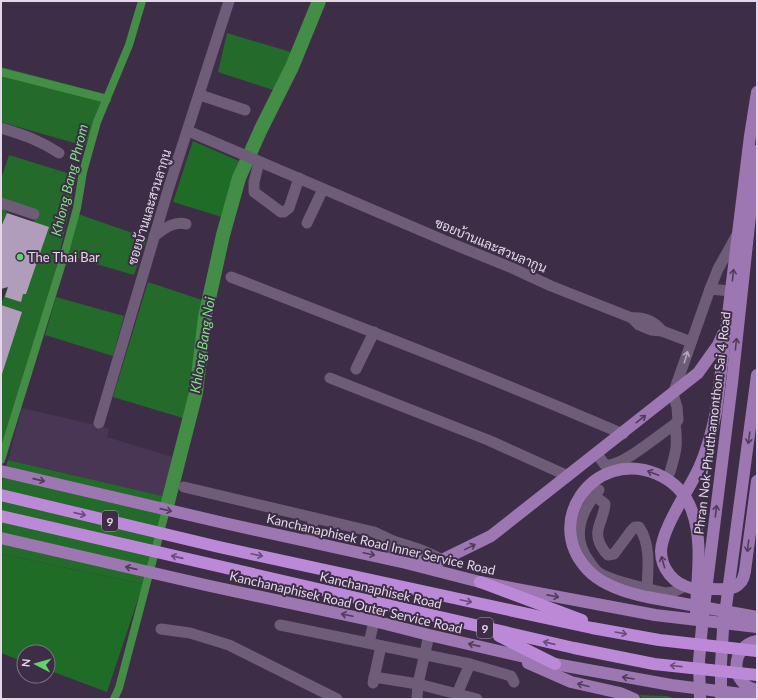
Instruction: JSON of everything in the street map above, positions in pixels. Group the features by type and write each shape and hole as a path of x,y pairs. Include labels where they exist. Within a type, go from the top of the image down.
{"highway":[{"name":"Kanchanaphisek Road","path":"1,495 219,547 592,628 659,640 757,651"},
{"name":"Kanchanaphisek Road","path":"1,516 574,648 654,664 757,675"},
{"path":"480,582 576,617 592,628"},
{"path":"483,628 555,664"}],"main road":[{"path":"757,92 750,136 716,412 709,441 699,469 666,531 662,544 661,556 665,568 672,578 678,583 692,588 726,589 734,587 741,582 746,571 757,481"},
{"name":"Phran Nok-Phutthamonthon Sai 4 Road","path":"700,699 699,661 707,580 732,383 757,151"},
{"path":"406,563 442,560 492,536 623,434 698,373 718,345 729,313"},
{"path":"721,699 722,647 726,608 756,381"},
{"path":"699,661 696,610 699,548 698,534 691,509 681,492 667,479 640,469 624,469 608,473 594,482 580,497 571,515 570,529 573,548 583,565 592,574 601,581 633,594 757,617"},
{"name":"Kanchanaphisek Road Inner Service Road","path":"1,471 224,523 406,563 480,582 655,615 757,627"},
{"path":"755,493 757,524"},
{"name":"Kanchanaphisek Road Outer Service Road","path":"1,538 210,586 374,621 555,664 635,679 757,696"},
{"path":"726,608 726,699"},
{"path":"757,641 747,645 739,653 736,662 739,678 745,686 757,690"},
{"path":"500,651 560,678 610,695 620,693 634,699"},
{"path":"727,658 730,699"},
{"path":"708,690 745,699"}],"street":[{"name":"ซอยบ้านและสวนลากูน","path":"99,423 154,236 230,1"},
{"path":"200,95 245,110"},
{"path":"1,128 30,137 59,153"},
{"name":"ซอยบ้านและสวนลากูน","path":"188,131 512,268 551,286 632,318 643,318 655,323 662,331 691,342"},
{"path":"255,160 254,192 281,212 284,212 289,208 299,178"},
{"path":"307,222 323,189"},
{"path":"1,203 34,214"},
{"path":"154,236 175,224 186,224"},
{"path":"596,454 605,465 614,464 632,455 675,424 678,420 678,413 673,394 718,269 738,232"},
{"path":"230,278 374,332 559,406 623,434"},
{"path":"710,289 731,291"},
{"path":"356,369 374,332"},
{"path":"330,378 488,440 568,476"},
{"path":"670,472 677,447 675,424"},
{"path":"184,487 374,532 393,541 435,555 442,560"},
{"path":"648,589 647,550 642,531 639,527 635,527 631,531 614,554 608,555 604,552 597,538 597,532 605,504 597,492 584,511 580,526 580,541 584,554 597,572 606,577 648,589 666,593 673,592 685,586"},
{"path":"309,541 314,518"},
{"path":"387,559 393,541"},
{"path":"369,643 374,621"},
{"path":"280,625 470,664 511,676 514,682"},
{"path":"161,628 176,630 217,641 314,686 337,699"},
{"path":"417,698 418,684 429,635"},
{"path":"380,646 374,680 418,684 477,699"},
{"path":"457,694 470,664"}],"shaded area":[{"path":"22,408 109,428 107,437 176,458 167,497 8,460"}],"green space":[{"path":"227,33 294,53 276,91 218,72"},
{"path":"1,67 105,94 85,146 1,122"},
{"path":"193,141 239,161 225,218 173,202"},
{"path":"9,155 77,176 55,273 1,448 1,304 38,211 1,198 1,179"},
{"path":"1,208 5,209 7,213 1,227"},
{"path":"78,214 147,238 134,275 68,256"},
{"path":"148,282 205,301 193,394 186,419 113,397"},
{"path":"56,297 124,316 113,356 45,335"},
{"path":"8,460 167,497 143,584 1,554 1,483"},
{"path":"1,554 143,584 107,692 56,673 56,644 16,644 16,659 1,653"},
{"path":"639,695 667,696 677,699 643,699"}],"building":[{"name":"The Thai Bar","path":"7,213 49,227 26,294 23,294 21,302 5,297 8,287 1,289 1,227"},
{"path":"1,305 22,312 1,377"}],"waterway":[{"name":"Khlong Bang Phrom","path":"1,460 62,263 77,208 83,172 97,122 129,45 142,1"},
{"name":"Khlong Bang Noi","path":"167,506 196,393 205,317 223,235 239,178 261,129 292,67 319,1"},
{"path":"1,72 107,99"},
{"name":"Khlong Bang Noi","path":"114,699 119,688 167,506"}],"place":[{"name":"The Thai Bar","path":"20,257"}]}
